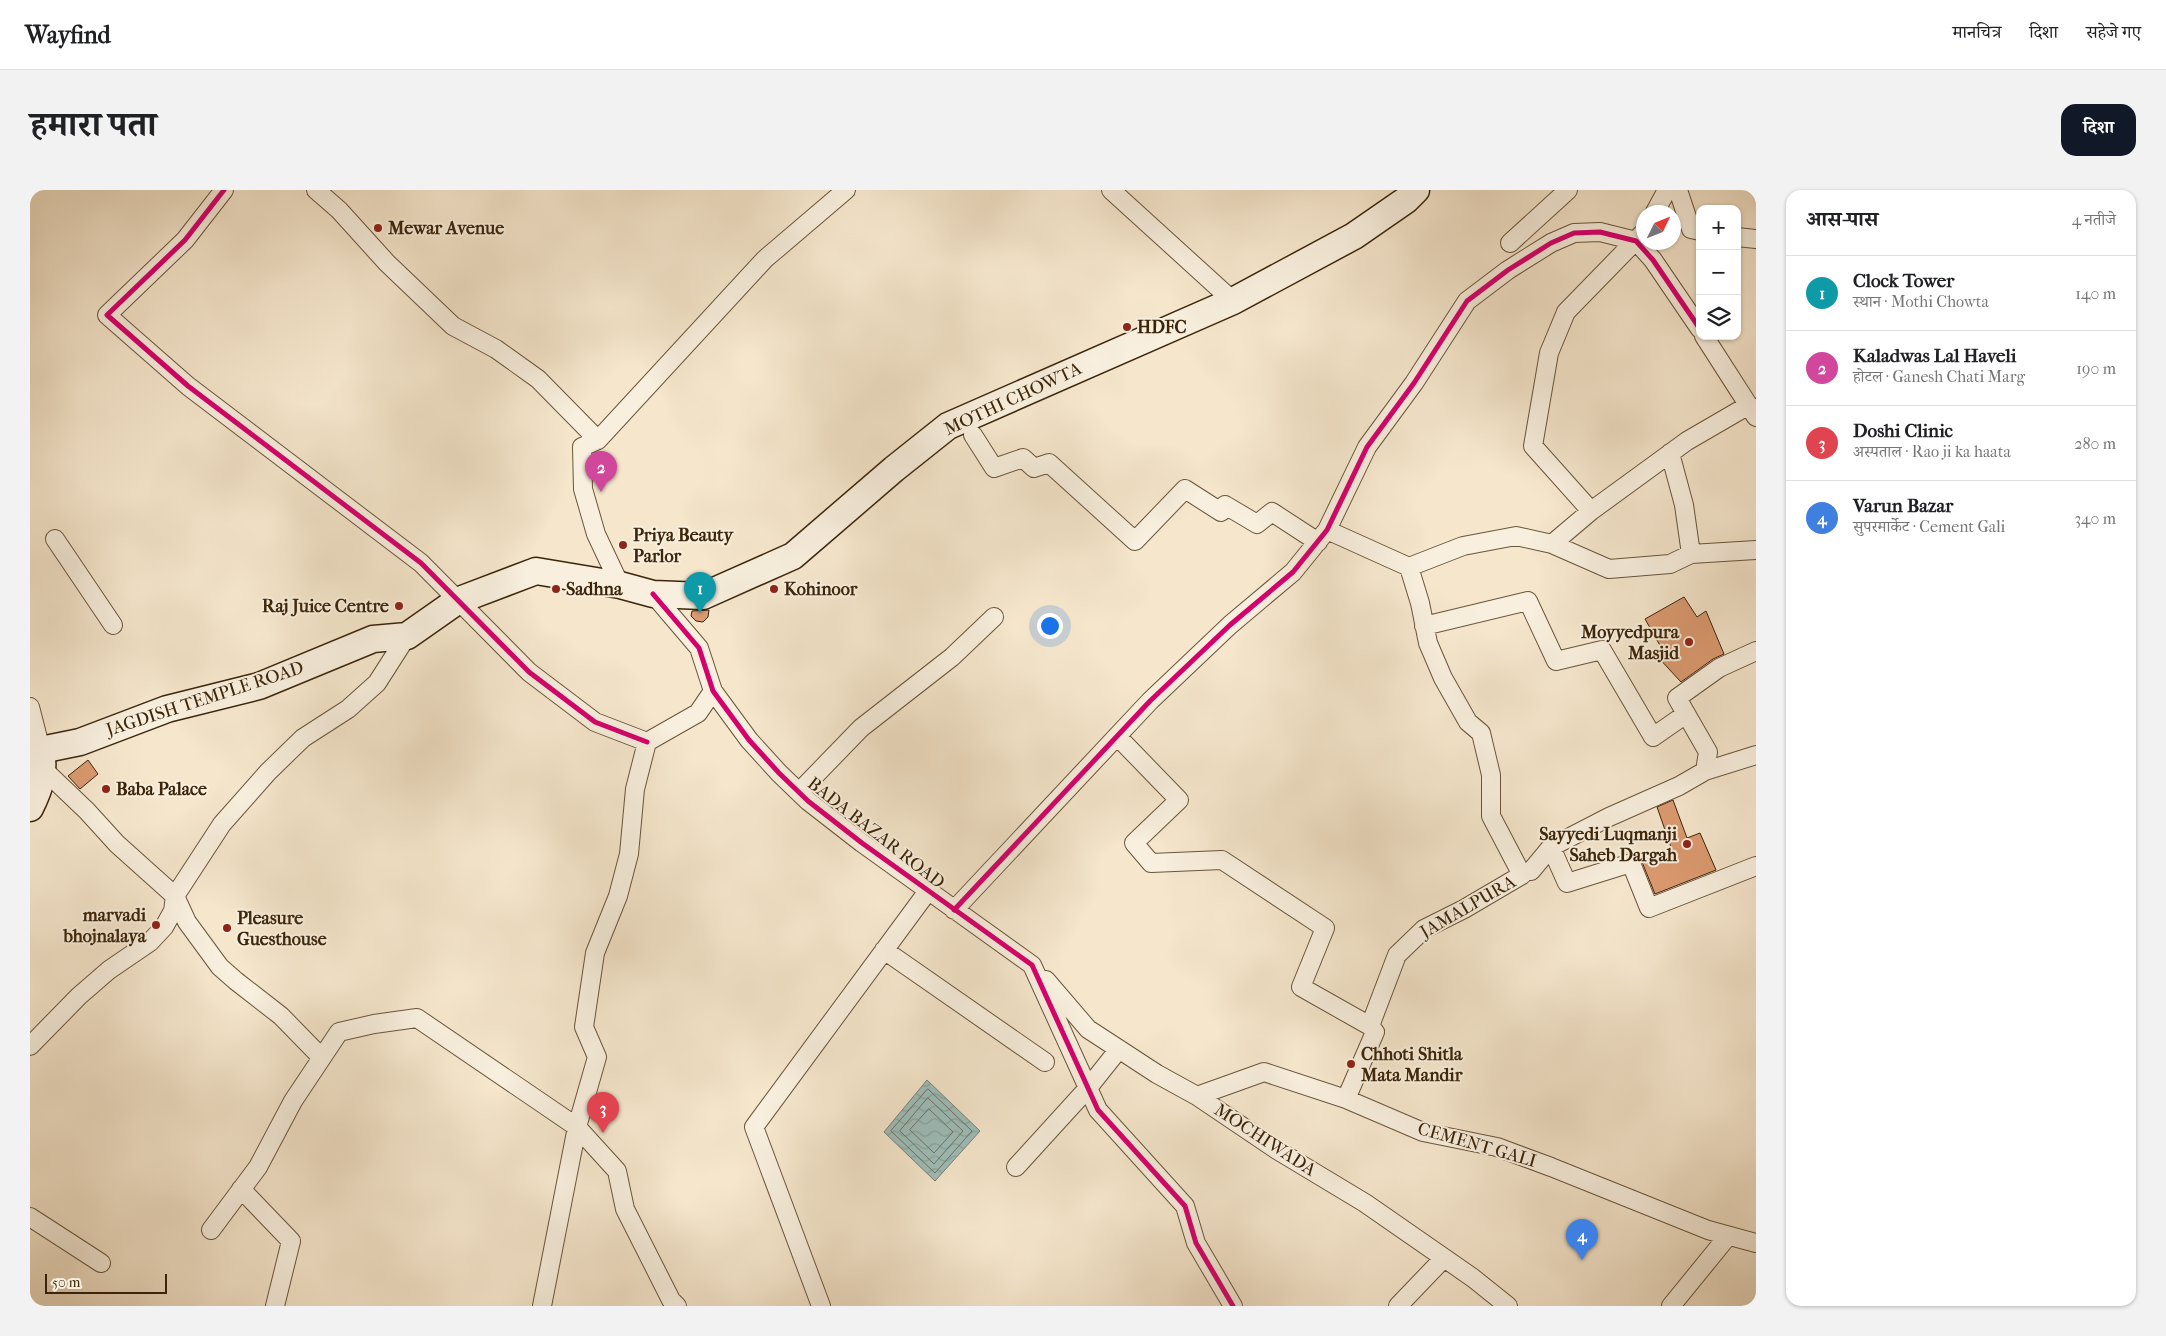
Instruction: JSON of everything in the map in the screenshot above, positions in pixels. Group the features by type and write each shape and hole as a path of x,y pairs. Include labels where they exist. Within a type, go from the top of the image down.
{"main road":[{"name":"MOTHI CHOWTA","path":"620,585 653,594 703,596 793,556 894,469 948,426 1233,301 1354,236 1406,200 1416,190"},
{"name":"JAGDISH TEMPLE ROAD","path":"38,757 167,709 259,686 373,639 407,636 457,601 536,571 620,585"},
{"path":"30,808 41,784 38,757"}],"street":[{"path":"224,190 185,240 107,316 188,386 421,563 529,672 595,722 647,742"},
{"path":"316,190 339,210 387,263 453,326 496,349 538,379 598,440"},
{"path":"620,585 596,534 583,488 582,447 598,440 765,259 846,190"},
{"path":"1111,190 1233,301"},
{"path":"1510,243 1568,190"},
{"path":"1659,205 1667,190"},
{"path":"1678,190 1691,230 1696,231"},
{"path":"954,910 1150,701 1230,625 1293,572 1323,536 1367,447 1414,383 1467,302 1508,270 1551,243 1574,233 1600,232 1636,236"},
{"path":"1741,237 1756,240"},
{"path":"1591,511 1532,446 1550,353 1566,312 1636,240"},
{"path":"1648,250 1696,323"},
{"path":"1552,544 1591,511 1686,441 1754,411 1726,372 1706,340"},
{"path":"973,435 994,468 1024,458 1034,468 1049,464 1135,540 1185,489 1221,512 1225,506 1257,524 1272,512 1323,536 1409,567 1463,546 1516,536 1552,544 1609,569 1670,564 1691,554 1756,550"},
{"path":"1670,453 1684,505 1691,554"},
{"path":"55,539 113,625"},
{"path":"1409,567 1428,643 1443,678 1468,722 1481,733 1491,775 1490,816 1526,873"},
{"name":"BADA BAZAR ROAD","path":"653,594 699,648 713,691 749,740 799,792 862,843 1032,965"},
{"path":"1424,626 1528,601 1556,661 1602,650 1653,737 1686,714"},
{"path":"799,792 861,728 952,656 994,617"},
{"path":"30,1046 84,991 109,970 150,942 160,932 173,911 175,896 222,824 268,772 303,738 348,709 377,683 407,636"},
{"path":"1705,771 1708,752 1677,698 1719,668 1756,651"},
{"path":"542,1306 577,1127 598,1057 584,1027 595,953 618,896 629,854 636,789 647,742 698,713 713,691"},
{"path":"30,707 38,757 117,844 175,896 187,922 220,966 281,1016 321,1057"},
{"path":"1117,736 1179,800 1134,843 1151,863 1222,860 1325,928 1301,987 1370,1026"},
{"path":"1756,755 1705,771 1679,786 1609,817 1551,847 1567,883 1631,863 1649,908 1756,866"},
{"name":"JAMALPURA","path":"1346,1099 1375,1032 1370,1026 1397,955 1424,929 1464,910 1526,873 1551,847"},
{"path":"821,1306 754,1127 928,891"},
{"path":"884,950 1045,1062"},
{"path":"1032,965 1098,1110 1185,1206 1196,1243 1233,1306"},
{"name":"MOCHIWADA","path":"1032,965 1088,1029 1365,1203 1444,1258 1508,1306"},
{"path":"211,1230 258,1166 293,1101 339,1032 374,1024 417,1018 577,1127 617,1171 625,1209 671,1300 677,1306"},
{"path":"1016,1167 1088,1088 1119,1049"},
{"name":"CEMENT GALI","path":"1197,1096 1264,1072 1346,1099 1423,1132 1497,1147 1708,1230 1756,1243"},
{"path":"241,1189 291,1241 274,1306"},
{"path":"30,1217 101,1263"},
{"path":"1671,1306 1728,1236"},
{"path":"1398,1306 1444,1258"}],"water":[{"path":"927,1080 980,1131 935,1181 884,1132"}],"building":[{"name":"Moyyedpura Masjid","path":"1684,597 1697,617 1706,611 1724,654 1713,659 1681,682 1656,655 1662,649 1645,619"},
{"path":"709,610 708,617 703,622 696,621 691,616 692,611"},
{"path":"88,760 98,774 80,789 68,776"},
{"name":"Sayyedi Luqmanji Saheb Dargah","path":"1673,800 1687,838 1700,833 1716,870 1655,894 1642,862 1672,850 1657,807"}],"cycle path":[{"path":"224,190 185,240 107,315 188,386 421,563 529,672 595,722 647,742"},
{"path":"954,910 1150,701 1230,625 1293,572 1327,530 1367,447 1414,383 1467,301 1508,270 1551,243 1574,233 1600,232 1636,241 1653,260 1696,323"},
{"path":"653,594 699,648 713,691 749,740 779,773 808,801 862,843 1032,965 1098,1110 1185,1206 1196,1243 1233,1306"}],"place":[{"name":"Mewar Avenue","path":"378,228"},
{"name":"HDFC","path":"1127,327"},
{"name":"Kaladwas Lal Haveli","path":"601,492"},
{"name":"Priya Beauty Parlor","path":"623,545"},
{"name":"Sadhna","path":"556,589"},
{"name":"Kohinoor","path":"774,589"},
{"name":"Raj Juice Centre","path":"399,606"},
{"name":"Clock Tower","path":"700,613"},
{"name":"Moyyedpura Masjid","path":"1689,642"},
{"name":"Baba Palace","path":"106,789"},
{"name":"Sayyedi Luqmanji Saheb Dargah","path":"1687,844"},
{"name":"marvadi bhojnalaya","path":"156,925"},
{"name":"Pleasure Guesthouse","path":"227,928"},
{"name":"Chhoti Shitla Mata Mandir","path":"1351,1064"},
{"name":"Doshi Clinic","path":"603,1133"},
{"name":"Varun Bazar","path":"1582,1260"}]}
